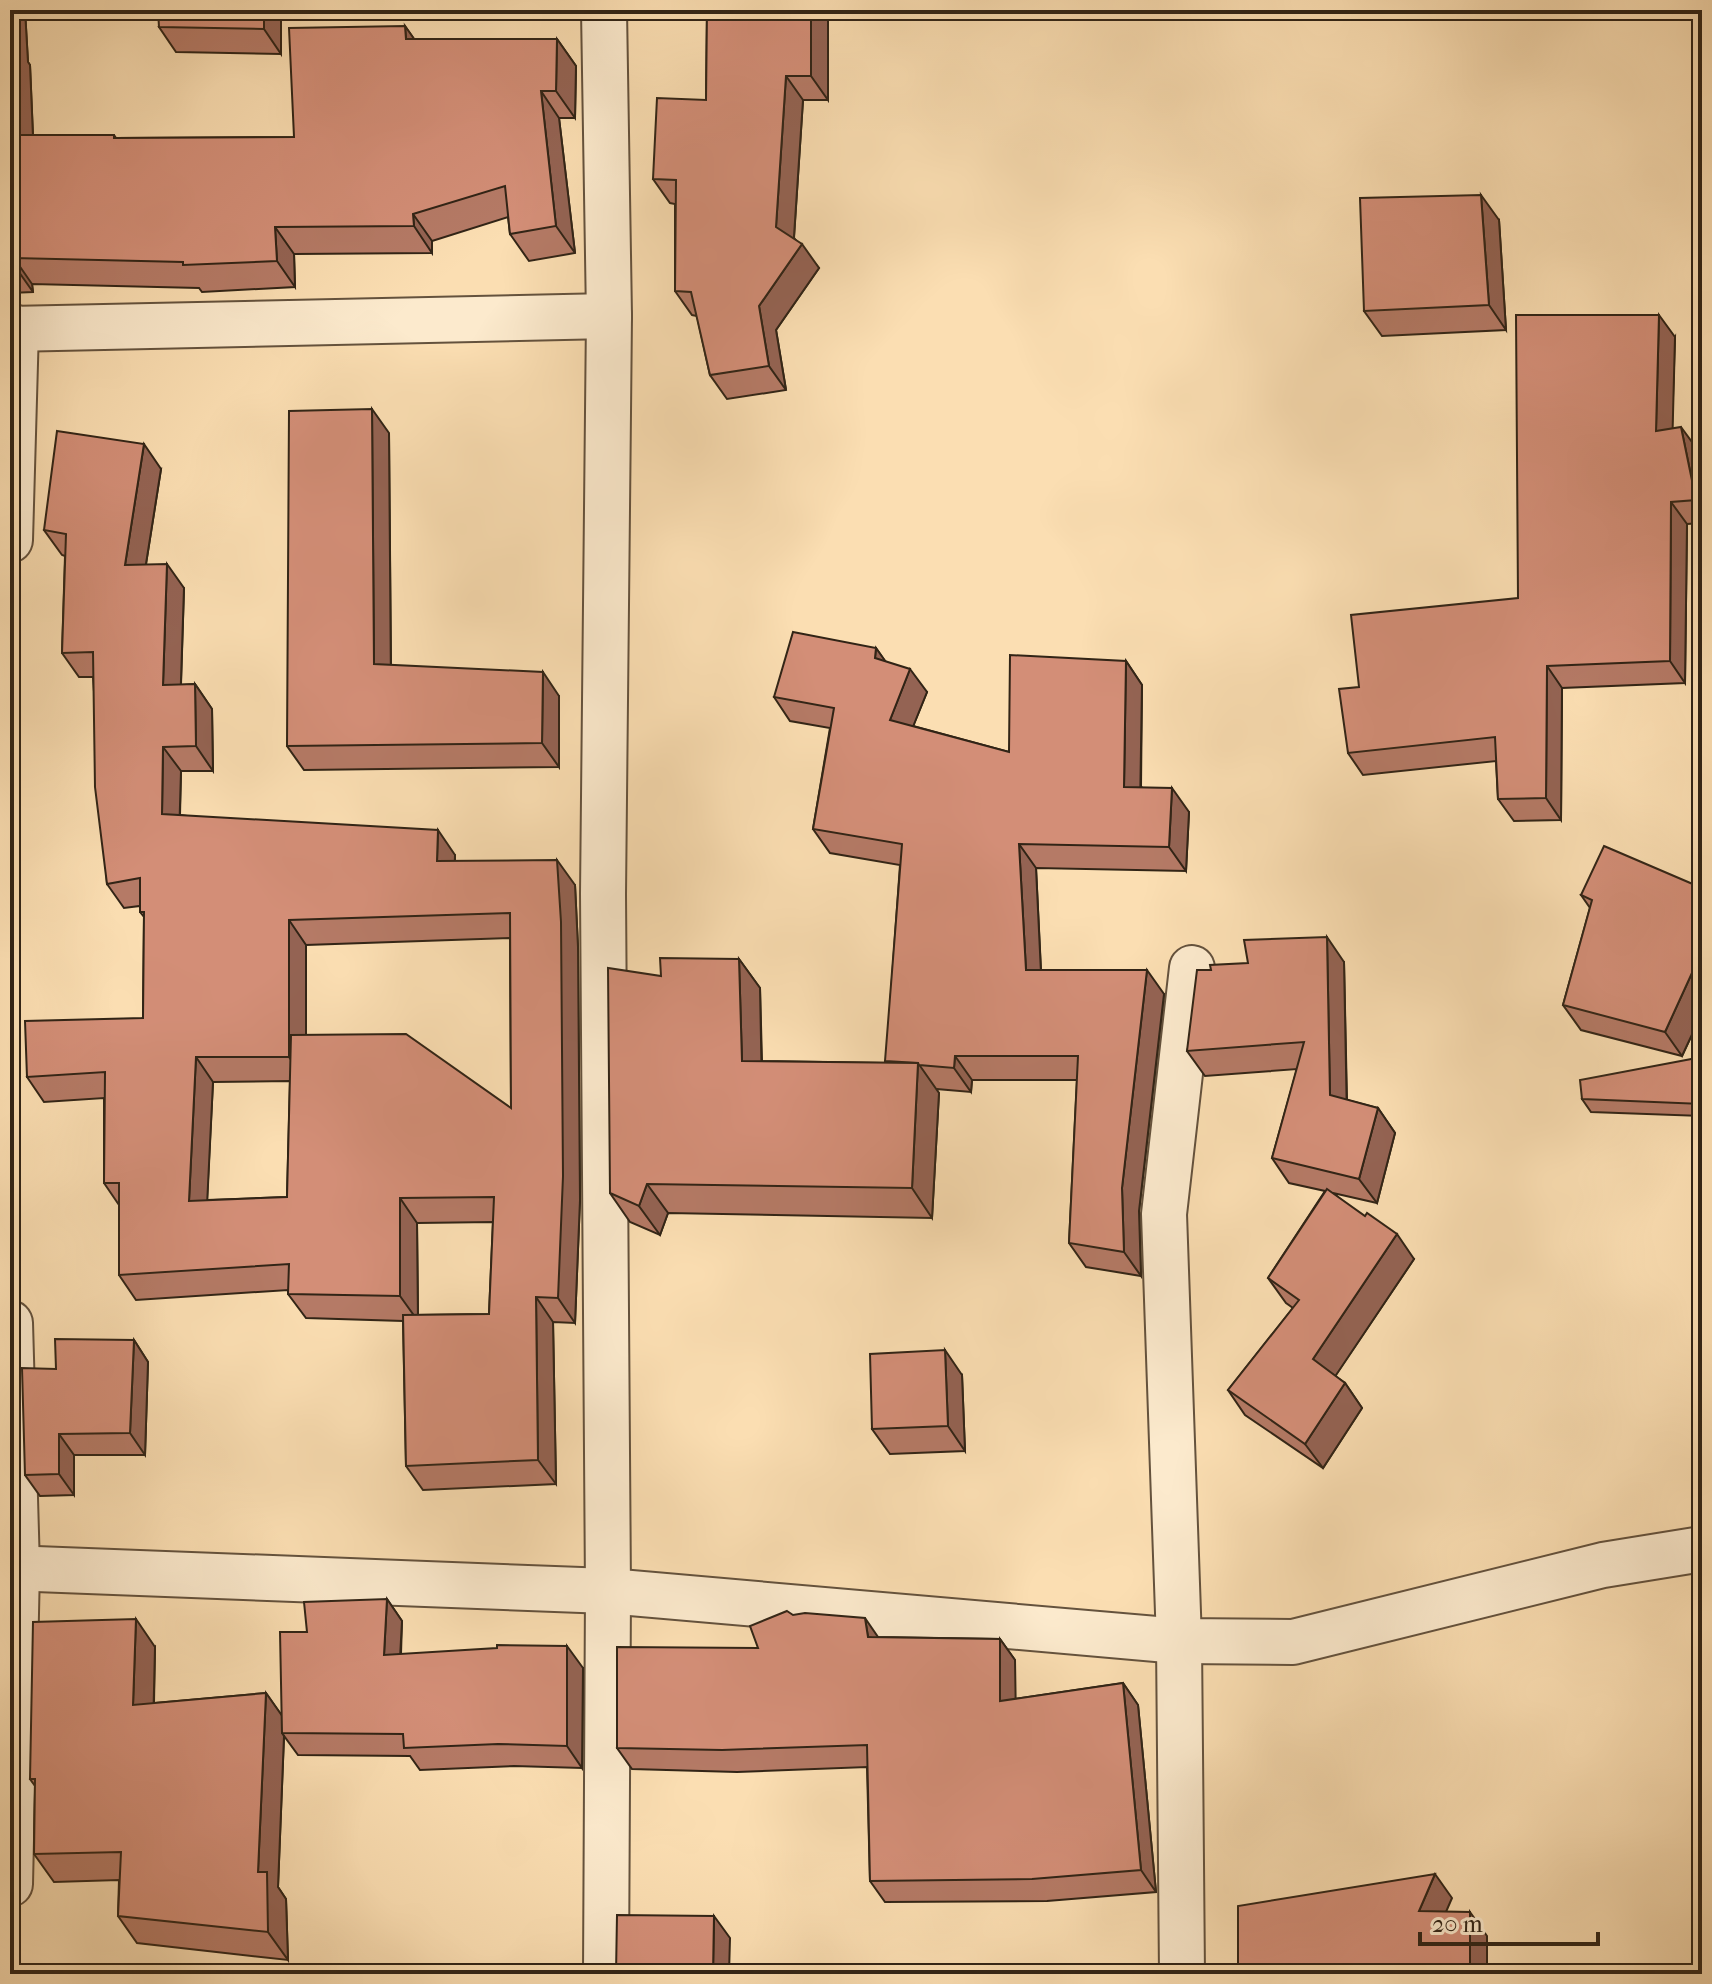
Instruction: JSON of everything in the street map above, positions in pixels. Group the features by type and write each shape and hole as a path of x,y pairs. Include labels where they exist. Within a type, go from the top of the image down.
{"street":[{"path":"604,10 609,316 603,879 608,1591 606,1974"},
{"path":"10,540 13,328 609,316"},
{"path":"1182,1974 1179,1641 1164,1214 1192,968"},
{"path":"10,1323 13,1568 10,1884"},
{"path":"13,1568 608,1591 1179,1641 1293,1642 1603,1565 1702,1549"}],"building":[{"path":"158,10 264,10 264,29 159,27"},
{"path":"707,10 811,10 811,76 786,76 776,227 802,244 759,306 769,366 710,375 691,292 675,291 676,180 653,179 657,98 706,100"},
{"path":"405,26 406,39 557,39 556,91 541,91 556,226 510,234 505,186 413,214 414,226 275,227 277,261 183,265 183,262 14,258 14,265 10,265 10,39 15,135 294,137 289,28"},
{"path":"1481,195 1489,305 1364,311 1360,198"},
{"path":"1516,315 1659,315 1656,431 1681,427 1696,500 1671,502 1670,661 1547,666 1546,798 1498,799 1495,737 1348,753 1339,689 1359,687 1351,615 1518,598"},
{"path":"372,409 374,664 543,672 542,743 287,746 289,411"},
{"path":"57,431 144,444 125,565 167,564 163,685 195,684 196,746 163,747 162,814 438,830 437,861 557,860 561,922 563,1176 558,1298 536,1297 538,1460 406,1466 403,1315 489,1314 494,1197 400,1198 400,1296 288,1294 289,1264 119,1275 119,1183 104,1183 105,1072 27,1077 25,1021 143,1018 144,912 140,912 140,878 107,884 95,787 93,652 62,653 66,534 44,530","holes":["510,913 511,1108 406,1034 291,1035 287,1197 189,1201 196,1057 289,1057 289,920"]},
{"path":"793,632 876,648 875,658 910,669 890,720 1009,752 1010,655 1126,661 1124,787 1172,788 1169,847 1019,844 1026,970 1147,970 1122,1188 1124,1252 1069,1243 1078,1056 955,1056 954,1068 885,1061 902,844 813,829 834,708 774,697"},
{"path":"1604,846 1702,888 1702,951 1665,1032 1563,1005 1592,900 1581,895"},
{"path":"1327,937 1330,1095 1378,1108 1359,1179 1272,1158 1304,1042 1187,1051 1197,970 1211,970 1210,965 1248,963 1244,940"},
{"path":"660,958 739,959 742,1061 918,1063 912,1188 647,1184 639,1206 610,1193 608,968 661,976"},
{"path":"1702,1057 1702,1104 1582,1099 1580,1080"},
{"path":"1327,1189 1397,1234 1313,1359 1345,1383 1305,1444 1228,1390 1299,1300 1268,1278"},
{"path":"55,1339 134,1340 130,1433 59,1434 59,1474 25,1475 22,1368 56,1369"},
{"path":"945,1350 948,1426 872,1429 870,1354"},
{"path":"387,1599 384,1655 497,1648 497,1645 567,1646 567,1746 498,1744 404,1748 403,1734 282,1733 280,1632 307,1632 304,1602"},
{"path":"787,1611 793,1615 805,1613 865,1618 868,1637 1000,1639 1000,1701 1123,1683 1141,1870 1032,1879 870,1881 867,1745 722,1750 617,1748 617,1647 758,1648 750,1626"},
{"path":"136,1619 133,1705 266,1693 258,1872 267,1872 268,1932 118,1916 121,1852 34,1854 35,1779 30,1779 33,1622"},
{"path":"1435,1874 1419,1911 1470,1912 1470,1974 1238,1974 1238,1906"},
{"path":"617,1915 714,1916 713,1974 616,1974"}]}
